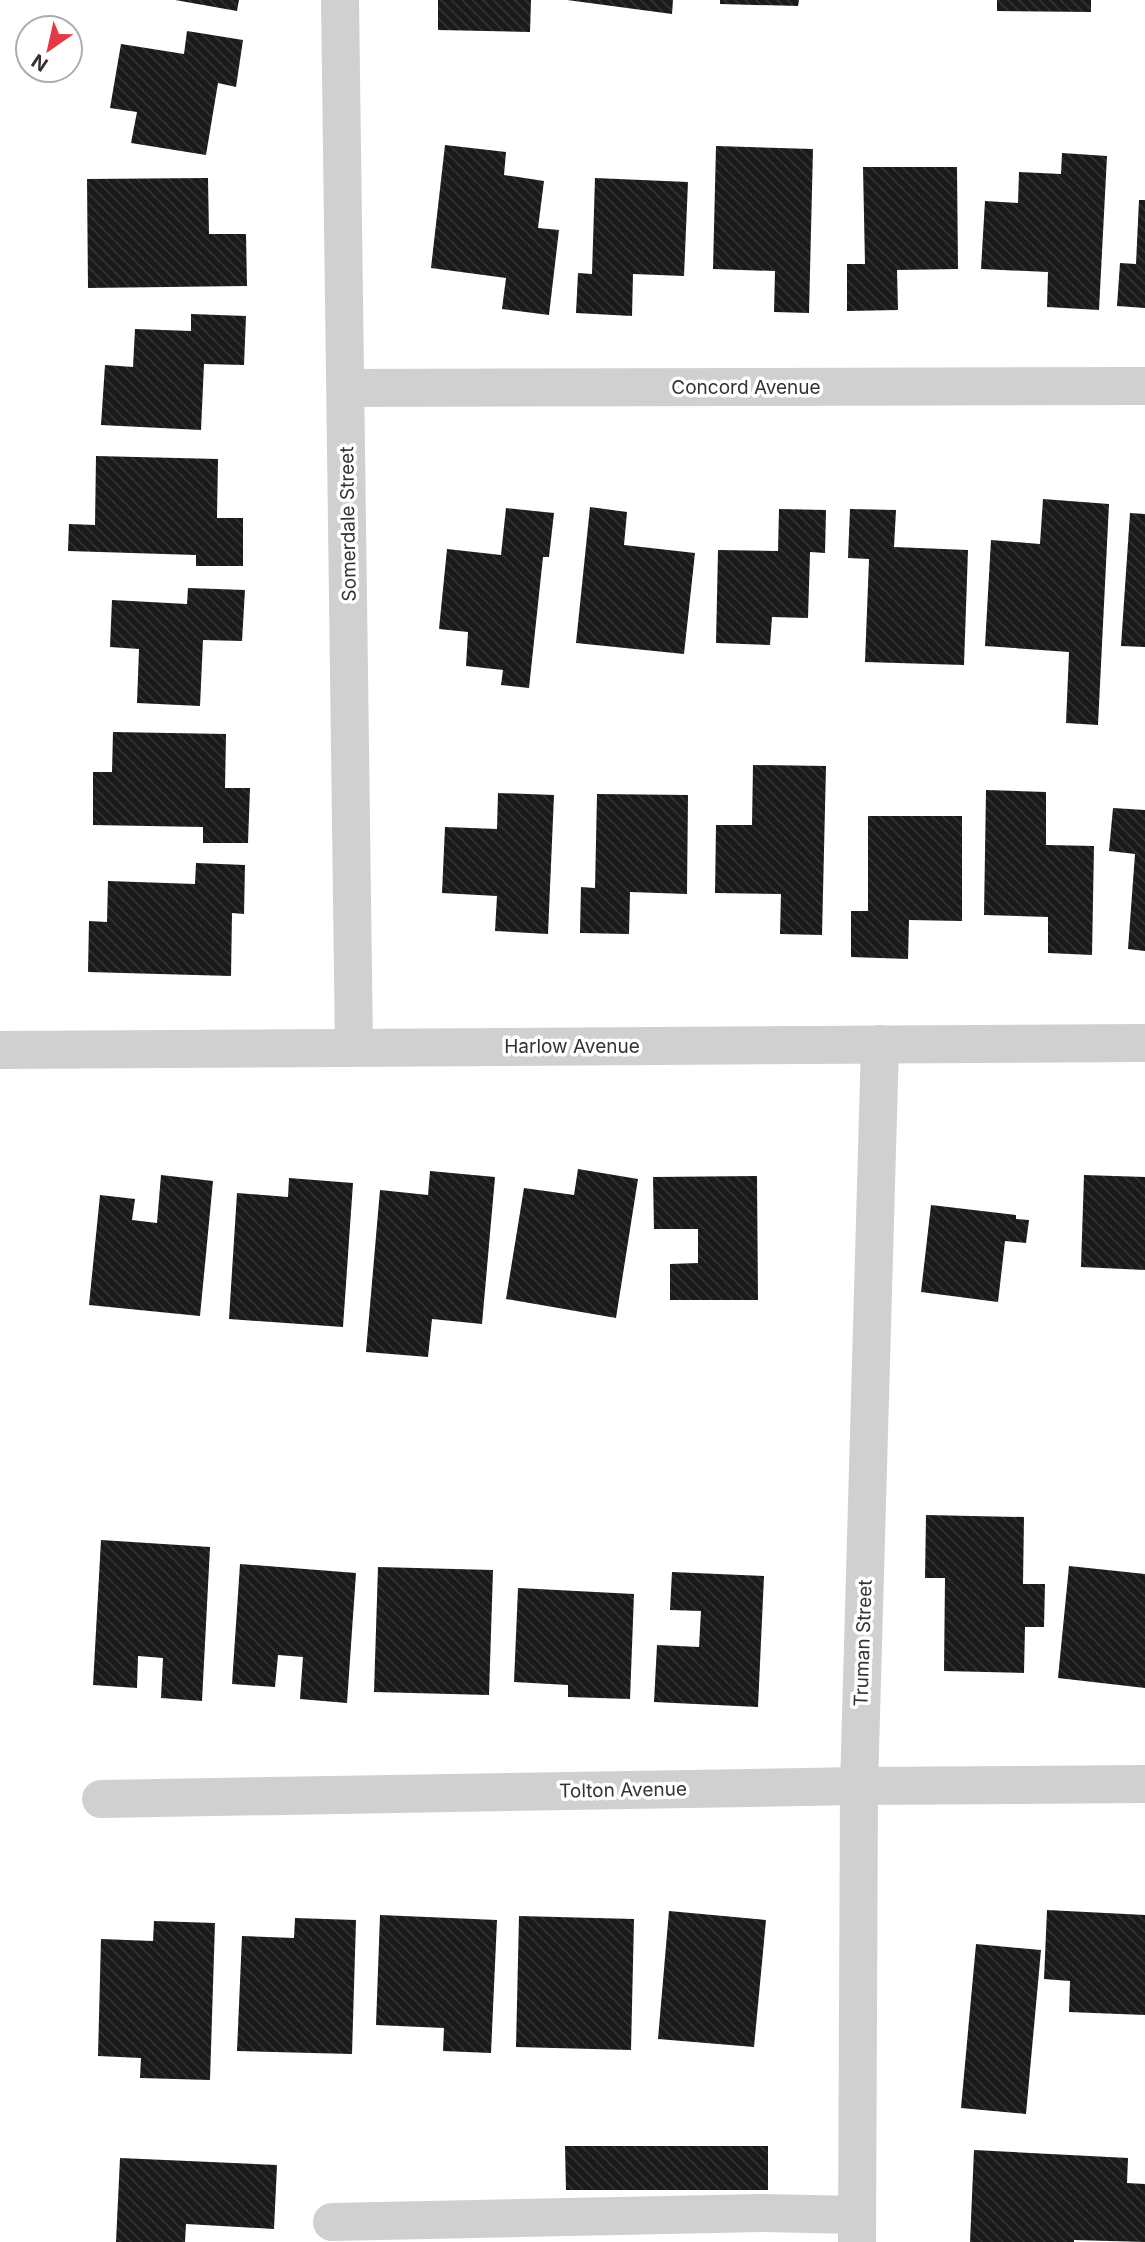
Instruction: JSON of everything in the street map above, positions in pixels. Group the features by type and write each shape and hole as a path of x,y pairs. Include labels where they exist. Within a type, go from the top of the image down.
{"street":[{"name":"Somerdale Street","path":"340,0 354,1047"},
{"name":"Concord Avenue","path":"346,388 1145,386"},
{"name":"Harlow Avenue","path":"0,1050 1145,1043"},
{"name":"Truman Street","path":"857,2228 859,1786 880,1044"},
{"name":"Tolton Avenue","path":"101,1799 859,1786 1145,1784"},
{"path":"331,2222 763,2213 857,2228"}],"building":[{"path":"175,0 239,0 237,11"},
{"path":"438,0 531,0 530,32 438,30"},
{"path":"567,0 673,0 672,14"},
{"path":"720,0 799,0 798,6 720,4"},
{"path":"997,0 1091,0 1091,12 997,11"},
{"path":"187,31 243,40 236,87 218,83 206,155 131,143 137,112 110,108 121,44 184,54"},
{"path":"445,145 506,152 504,175 544,181 538,228 559,230 549,315 502,309 506,278 431,268"},
{"path":"716,146 813,149 809,313 774,312 775,271 713,269"},
{"path":"1062,153 1107,156 1099,310 1047,307 1048,272 981,269 985,201 1018,203 1019,172 1061,174"},
{"path":"863,167 957,167 958,269 897,270 898,310 847,311 847,264 865,264"},
{"path":"208,178 209,234 246,234 247,286 88,288 87,179"},
{"path":"595,178 688,182 684,276 633,274 632,316 576,313 578,273 592,274"},
{"path":"1139,200 1145,200 1145,308 1117,306 1120,263 1136,264"},
{"path":"191,314 246,316 244,365 204,364 201,430 101,425 105,365 133,367 135,329 191,331"},
{"path":"96,456 218,459 217,518 243,518 243,566 196,566 196,555 68,551 69,524 95,525"},
{"path":"1043,499 1109,504 1098,725 1066,723 1069,652 985,646 991,540 1040,544"},
{"path":"590,507 627,512 624,545 695,553 684,654 576,643"},
{"path":"506,508 554,513 549,557 543,557 529,688 501,685 503,670 466,666 468,632 439,629 447,549 501,555"},
{"path":"779,509 826,510 825,553 810,552 808,618 772,617 770,645 716,643 718,550 778,551"},
{"path":"850,509 896,510 894,547 968,550 964,665 865,662 869,559 848,558"},
{"path":"1130,513 1145,514 1145,647 1121,646"},
{"path":"188,588 245,590 242,641 203,640 200,706 137,703 139,649 110,647 112,600 187,604"},
{"path":"113,732 226,734 225,788 250,788 248,843 203,843 203,827 93,825 93,772 112,772"},
{"path":"753,765 826,766 822,935 780,934 781,894 715,893 716,825 752,825"},
{"path":"986,790 1046,792 1046,845 1094,846 1092,955 1048,953 1048,917 984,915"},
{"path":"498,793 554,795 548,934 495,931 497,896 442,893 445,827 497,829"},
{"path":"597,794 688,795 687,894 630,892 629,934 580,933 581,887 595,888"},
{"path":"1113,808 1145,810 1145,951 1128,949 1135,854 1109,851"},
{"path":"868,816 962,816 962,921 909,920 908,959 851,957 851,911 868,911"},
{"path":"196,863 245,865 244,914 232,913 231,976 88,972 89,921 107,922 108,881 195,884"},
{"path":"578,1169 638,1179 616,1318 506,1299 524,1188 574,1195"},
{"path":"430,1171 495,1177 482,1324 432,1319 428,1357 366,1352 380,1190 428,1195"},
{"path":"161,1175 213,1181 200,1316 89,1305 100,1195 135,1199 132,1220 157,1223"},
{"path":"1084,1175 1145,1177 1145,1270 1081,1267"},
{"path":"757,1176 758,1300 670,1300 670,1264 698,1263 698,1229 654,1229 653,1177"},
{"path":"289,1178 353,1183 343,1327 229,1319 237,1193 288,1197"},
{"path":"931,1205 1016,1215 1016,1219 1029,1220 1026,1243 1005,1241 998,1302 921,1292"},
{"path":"926,1515 1024,1517 1023,1584 1045,1584 1044,1627 1025,1627 1024,1673 944,1671 945,1578 925,1578"},
{"path":"101,1540 210,1547 202,1701 161,1698 163,1658 138,1656 137,1688 93,1685"},
{"path":"240,1564 356,1573 347,1703 300,1699 303,1657 278,1655 275,1687 232,1684"},
{"path":"1069,1566 1145,1574 1145,1688 1058,1678"},
{"path":"378,1567 493,1570 489,1695 374,1692"},
{"path":"672,1572 764,1576 758,1707 654,1702 657,1645 699,1647 701,1611 670,1610"},
{"path":"518,1588 634,1594 630,1699 568,1697 568,1685 514,1682"},
{"path":"1047,1910 1145,1915 1145,2015 1069,2012 1070,1981 1044,1979"},
{"path":"669,1911 766,1920 754,2047 658,2039"},
{"path":"380,1915 497,1920 491,2053 443,2051 444,2028 376,2025"},
{"path":"519,1916 634,1919 631,2050 516,2047"},
{"path":"295,1918 356,1920 352,2054 237,2051 242,1936 294,1938"},
{"path":"154,1921 215,1923 210,2080 140,2078 141,2058 98,2056 101,1939 153,1941"},
{"path":"976,1944 1041,1950 1026,2114 961,2108"},
{"path":"565,2146 768,2146 768,2190 566,2190"},
{"path":"974,2150 1128,2158 1127,2183 1145,2184 1145,2242 970,2242"},
{"path":"120,2158 277,2165 274,2229 186,2224 185,2242 116,2242"}]}
